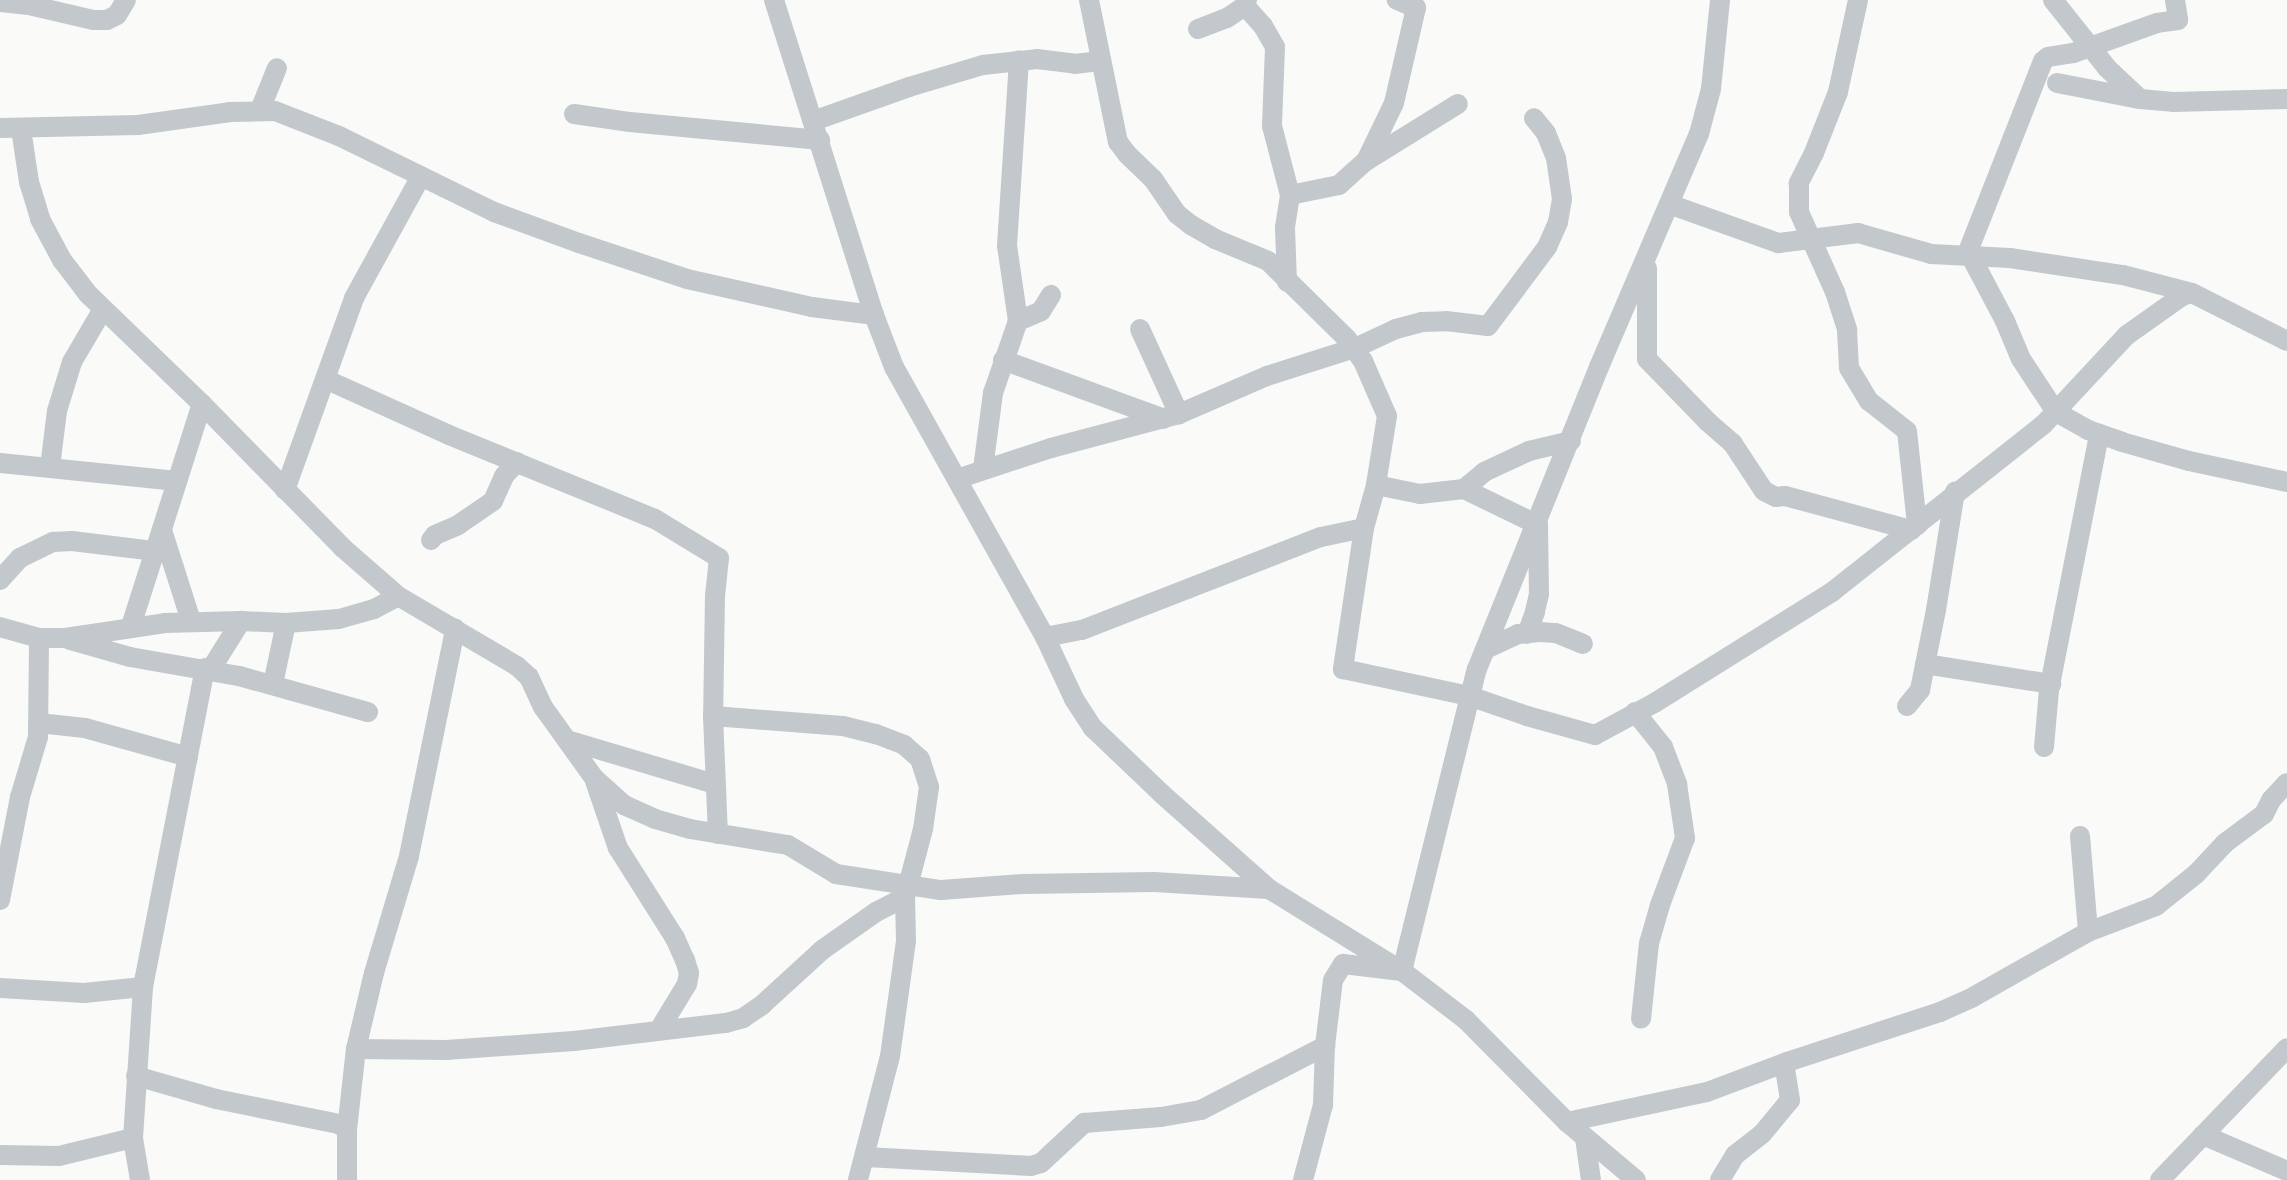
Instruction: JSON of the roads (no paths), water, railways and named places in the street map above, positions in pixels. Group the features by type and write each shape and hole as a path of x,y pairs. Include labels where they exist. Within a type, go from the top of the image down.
{"street":[{"path":"0,2 29,5 93,20 106,20 117,15 126,0"},
{"path":"774,0 874,315 894,367 1045,637 1074,699 1093,728 1162,794 1269,889 1402,971 1466,1020 1567,1122 1636,1180"},
{"path":"1089,0 1118,142 1154,179 1177,214 1215,239 1268,261 1354,348 1387,416 1376,485 1364,528 1343,669 1469,696 1527,716 1594,735 1656,702 1832,592 2056,412 2074,389 2127,335 2182,296 2192,293"},
{"path":"1366,161 1394,103 1416,8 1397,0"},
{"path":"1402,971 1469,696 1599,367 1699,134 1711,89 1720,0"},
{"path":"1858,0 1838,93 1814,153 1799,183 1799,212 1812,239 1847,330 1849,368 1869,401 1906,431 1914,527"},
{"path":"2053,0 2124,86 2140,99"},
{"path":"2175,0 2178,20 2157,23 2073,53 2048,57 2038,69 1968,251 2005,321 2021,359 2056,412 2099,434 2189,461 2287,482"},
{"path":"1198,29 1227,18 1246,3 1275,47 1272,126 1290,195 1285,227 1287,282"},
{"path":"983,469 993,393 1018,321 1007,246 1019,60"},
{"path":"574,114 630,122 817,130 930,81 983,65 1019,60 1075,64 1101,61"},
{"path":"260,110 277,68"},
{"path":"2057,83 2140,99 2194,102 2287,99"},
{"path":"1290,195 1339,184 1366,161 1458,104"},
{"path":"0,128 138,125 260,110 275,111 339,136 494,212 687,279 812,307 874,315"},
{"path":"957,479 1097,435 1172,417 1268,376 1354,348 1396,328 1422,322 1446,321 1488,326 1547,247 1558,222 1562,199 1556,158 1546,133 1534,118"},
{"path":"21,129 29,182 40,219 63,260 88,294 202,404 343,548 398,596 517,666 529,677 543,707 594,778 624,805 675,825 788,845 836,874 907,891 1023,884 1154,882 1269,889"},
{"path":"285,490 354,298 421,176"},
{"path":"1669,204 1778,243 1858,233 1931,254 2010,258 2123,274 2192,293 2287,342"},
{"path":"1647,259 1647,359 1708,422 1733,444 1764,491 1776,497 1785,496 1914,527"},
{"path":"1018,321 1041,310 1052,295"},
{"path":"50,467 57,411 72,362 103,309"},
{"path":"1140,329 1172,417"},
{"path":"1003,360 1172,417"},
{"path":"325,379 449,435 655,519 719,558 714,617 713,716 718,834"},
{"path":"131,627 202,404"},
{"path":"2044,747 2050,684 2099,434"},
{"path":"1464,489 1484,472 1529,451 1571,441"},
{"path":"431,540 435,535 474,516 493,501 504,476 517,462"},
{"path":"0,463 177,481"},
{"path":"1376,485 1420,494 1464,489 1538,525"},
{"path":"1907,706 1920,690 1955,492"},
{"path":"1527,633 1539,594 1538,525"},
{"path":"1045,637 1082,630 1322,537 1364,528"},
{"path":"162,530 191,621"},
{"path":"0,580 20,558 52,542 72,541 155,551"},
{"path":"0,627 39,638 65,638 131,627 191,621 286,623 339,619 374,609 398,596"},
{"path":"140,1180 133,1138 143,987 188,757 208,669 241,621"},
{"path":"273,684 286,623"},
{"path":"347,1180 347,1131 356,1049 374,973 409,856 455,629"},
{"path":"1486,649 1527,633 1556,633 1583,644"},
{"path":"0,900 20,797 36,750 39,723 39,638"},
{"path":"65,638 130,657 208,669 273,684 368,712"},
{"path":"1925,664 2050,684"},
{"path":"1635,712 1663,747 1677,784 1684,838 1660,904 1649,944 1641,1019"},
{"path":"713,716 843,726 904,745 920,759 929,787 923,829 907,891 906,941 895,1031 866,1157 858,1180"},
{"path":"39,723 85,728 188,757"},
{"path":"567,740 715,784"},
{"path":"594,778 618,848 675,938 687,967 687,984 659,1030"},
{"path":"1567,1122 1707,1092 1784,1063 1940,1012 1973,997 2088,933 2156,906 2181,888 2225,843 2264,814 2271,800 2287,783"},
{"path":"2080,837 2088,933"},
{"path":"356,1049 446,1050 574,1041 659,1030 706,1027 743,1018 762,1005 822,950 907,891"},
{"path":"1303,1180 1323,1105 1330,990 1336,972 1343,964 1402,971"},
{"path":"0,988 84,993 143,987"},
{"path":"866,1157 1031,1166 1041,1163 1084,1123 1161,1117 1201,1110 1325,1046"},
{"path":"2160,1180 2287,1048"},
{"path":"1720,1180 1736,1155 1762,1134 1790,1100 1784,1063"},
{"path":"136,1076 216,1099 339,1124 347,1131"},
{"path":"2203,1135 2287,1171"},
{"path":"0,1155 59,1156 133,1138"},
{"path":"1586,1138 1591,1180"}]}
